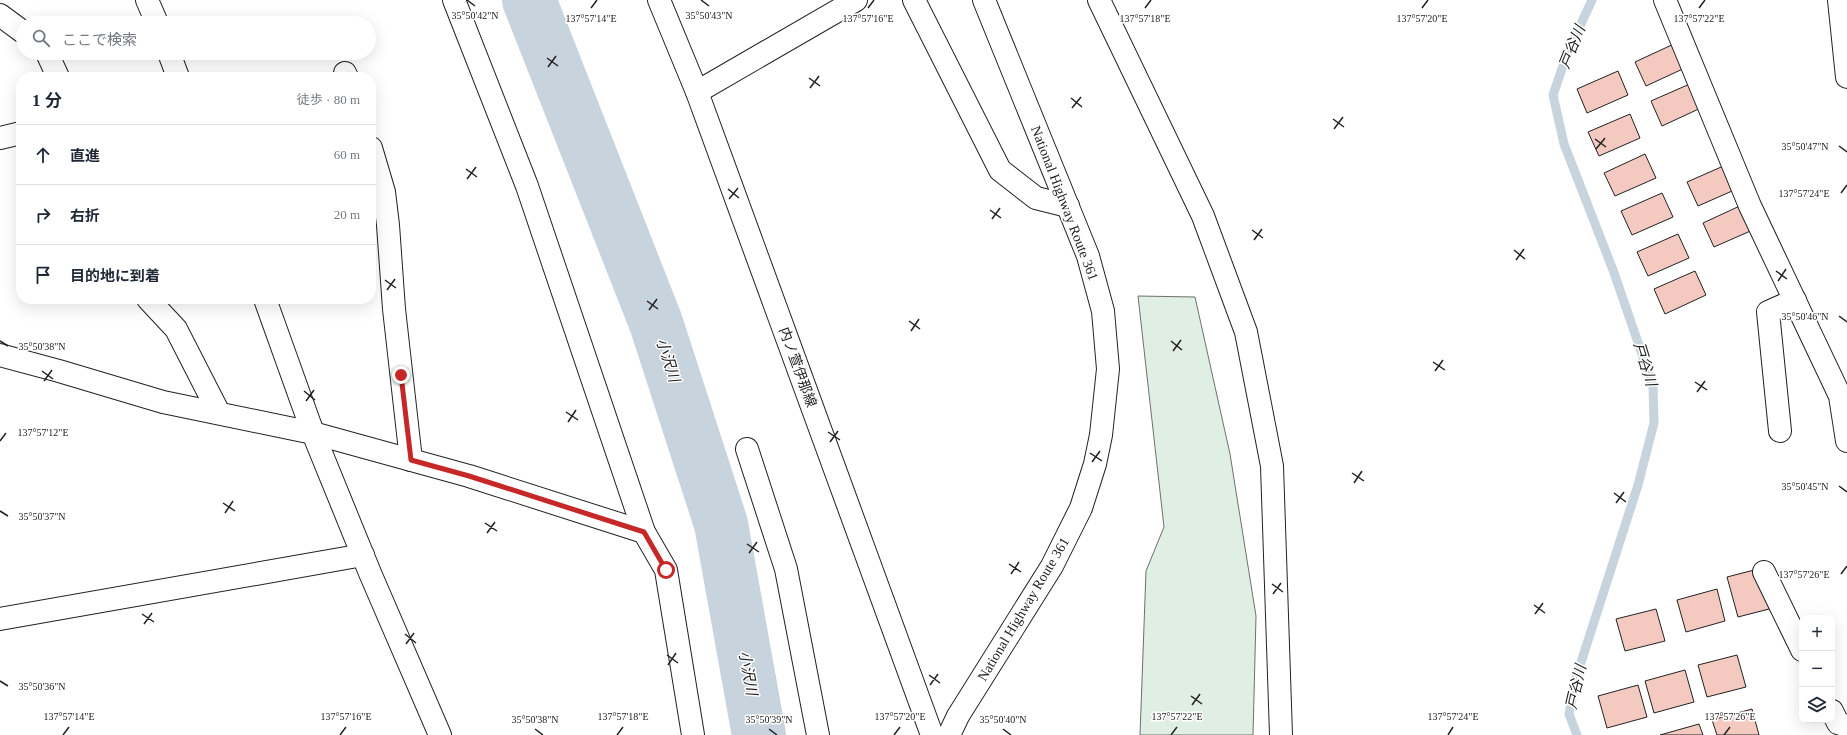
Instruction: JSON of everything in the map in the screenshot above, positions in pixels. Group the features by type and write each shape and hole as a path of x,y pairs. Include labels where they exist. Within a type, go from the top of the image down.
{"main road":[{"path":"147,0 153,16"},
{"path":"454,0 527,186 644,532 666,570 693,735"},
{"name":"内ノ萱伊那線","path":"659,0 697,92 932,735"},
{"path":"914,0 1000,170 1036,198 1068,206"},
{"name":"National Highway Route 361","path":"949,735 962,709 1052,566 1081,508 1095,464 1101,435 1108,369 1103,311 1088,256 984,0"},
{"path":"1098,0 1203,216 1246,332 1272,466 1281,735"},
{"path":"1665,0 1750,206 1840,396 1847,441"},
{"path":"1839,0 1847,77"},
{"path":"697,92 849,1"},
{"path":"0,15 16,27"},
{"path":"50,60 56,72"},
{"path":"172,60 176,72"},
{"path":"0,138 16,134"},
{"path":"376,165 384,192 388,225 394,309 411,460"},
{"path":"1780,431 1768,312 1794,300"},
{"path":"153,304 176,329 219,413"},
{"path":"268,304 313,433 440,735"},
{"path":"0,355 163,402 313,433 476,478 644,532"},
{"path":"747,449 786,569 818,735"},
{"path":"0,619 363,554"},
{"path":"1764,572 1799,644"},
{"path":"1835,717 1838,723 1847,726"}],"green space":[{"path":"1138,296 1195,297 1230,454 1256,616 1253,735 1140,735 1146,571 1164,527"}],"building":[{"path":"1676,43 1687,67 1646,86 1635,62"},
{"path":"1618,71 1628,95 1587,113 1577,89"},
{"path":"1692,83 1703,107 1662,126 1651,101"},
{"path":"1630,114 1640,138 1599,156 1588,132"},
{"path":"1645,154 1656,178 1615,196 1604,173"},
{"path":"1728,164 1739,188 1698,206 1687,182"},
{"path":"1662,193 1673,217 1632,235 1621,211"},
{"path":"1744,204 1755,229 1714,247 1703,223"},
{"path":"1678,234 1689,258 1648,276 1637,252"},
{"path":"1695,271 1706,295 1665,314 1654,289"},
{"path":"1762,568 1773,608 1738,617 1727,577"},
{"path":"1717,589 1725,621 1686,632 1677,600"},
{"path":"1656,609 1665,641 1625,651 1616,619"},
{"path":"1737,655 1746,687 1707,697 1698,665"},
{"path":"1685,670 1694,702 1654,713 1645,681"},
{"path":"1638,685 1647,717 1607,728 1598,696"},
{"path":"1752,709 1759,735 1717,735 1712,720"},
{"path":"1699,724 1703,735 1660,735"}],"waterway":[{"name":"小沢川","path":"529,0 656,323 721,524 759,735"},
{"name":"戸谷川","path":"1577,735 1569,714 1576,678 1638,485 1654,423 1653,386 1613,270 1564,144 1553,95 1567,54 1592,0"}],"route":[{"path":"401,375 411,460 469,476 644,532 666,570"}]}
